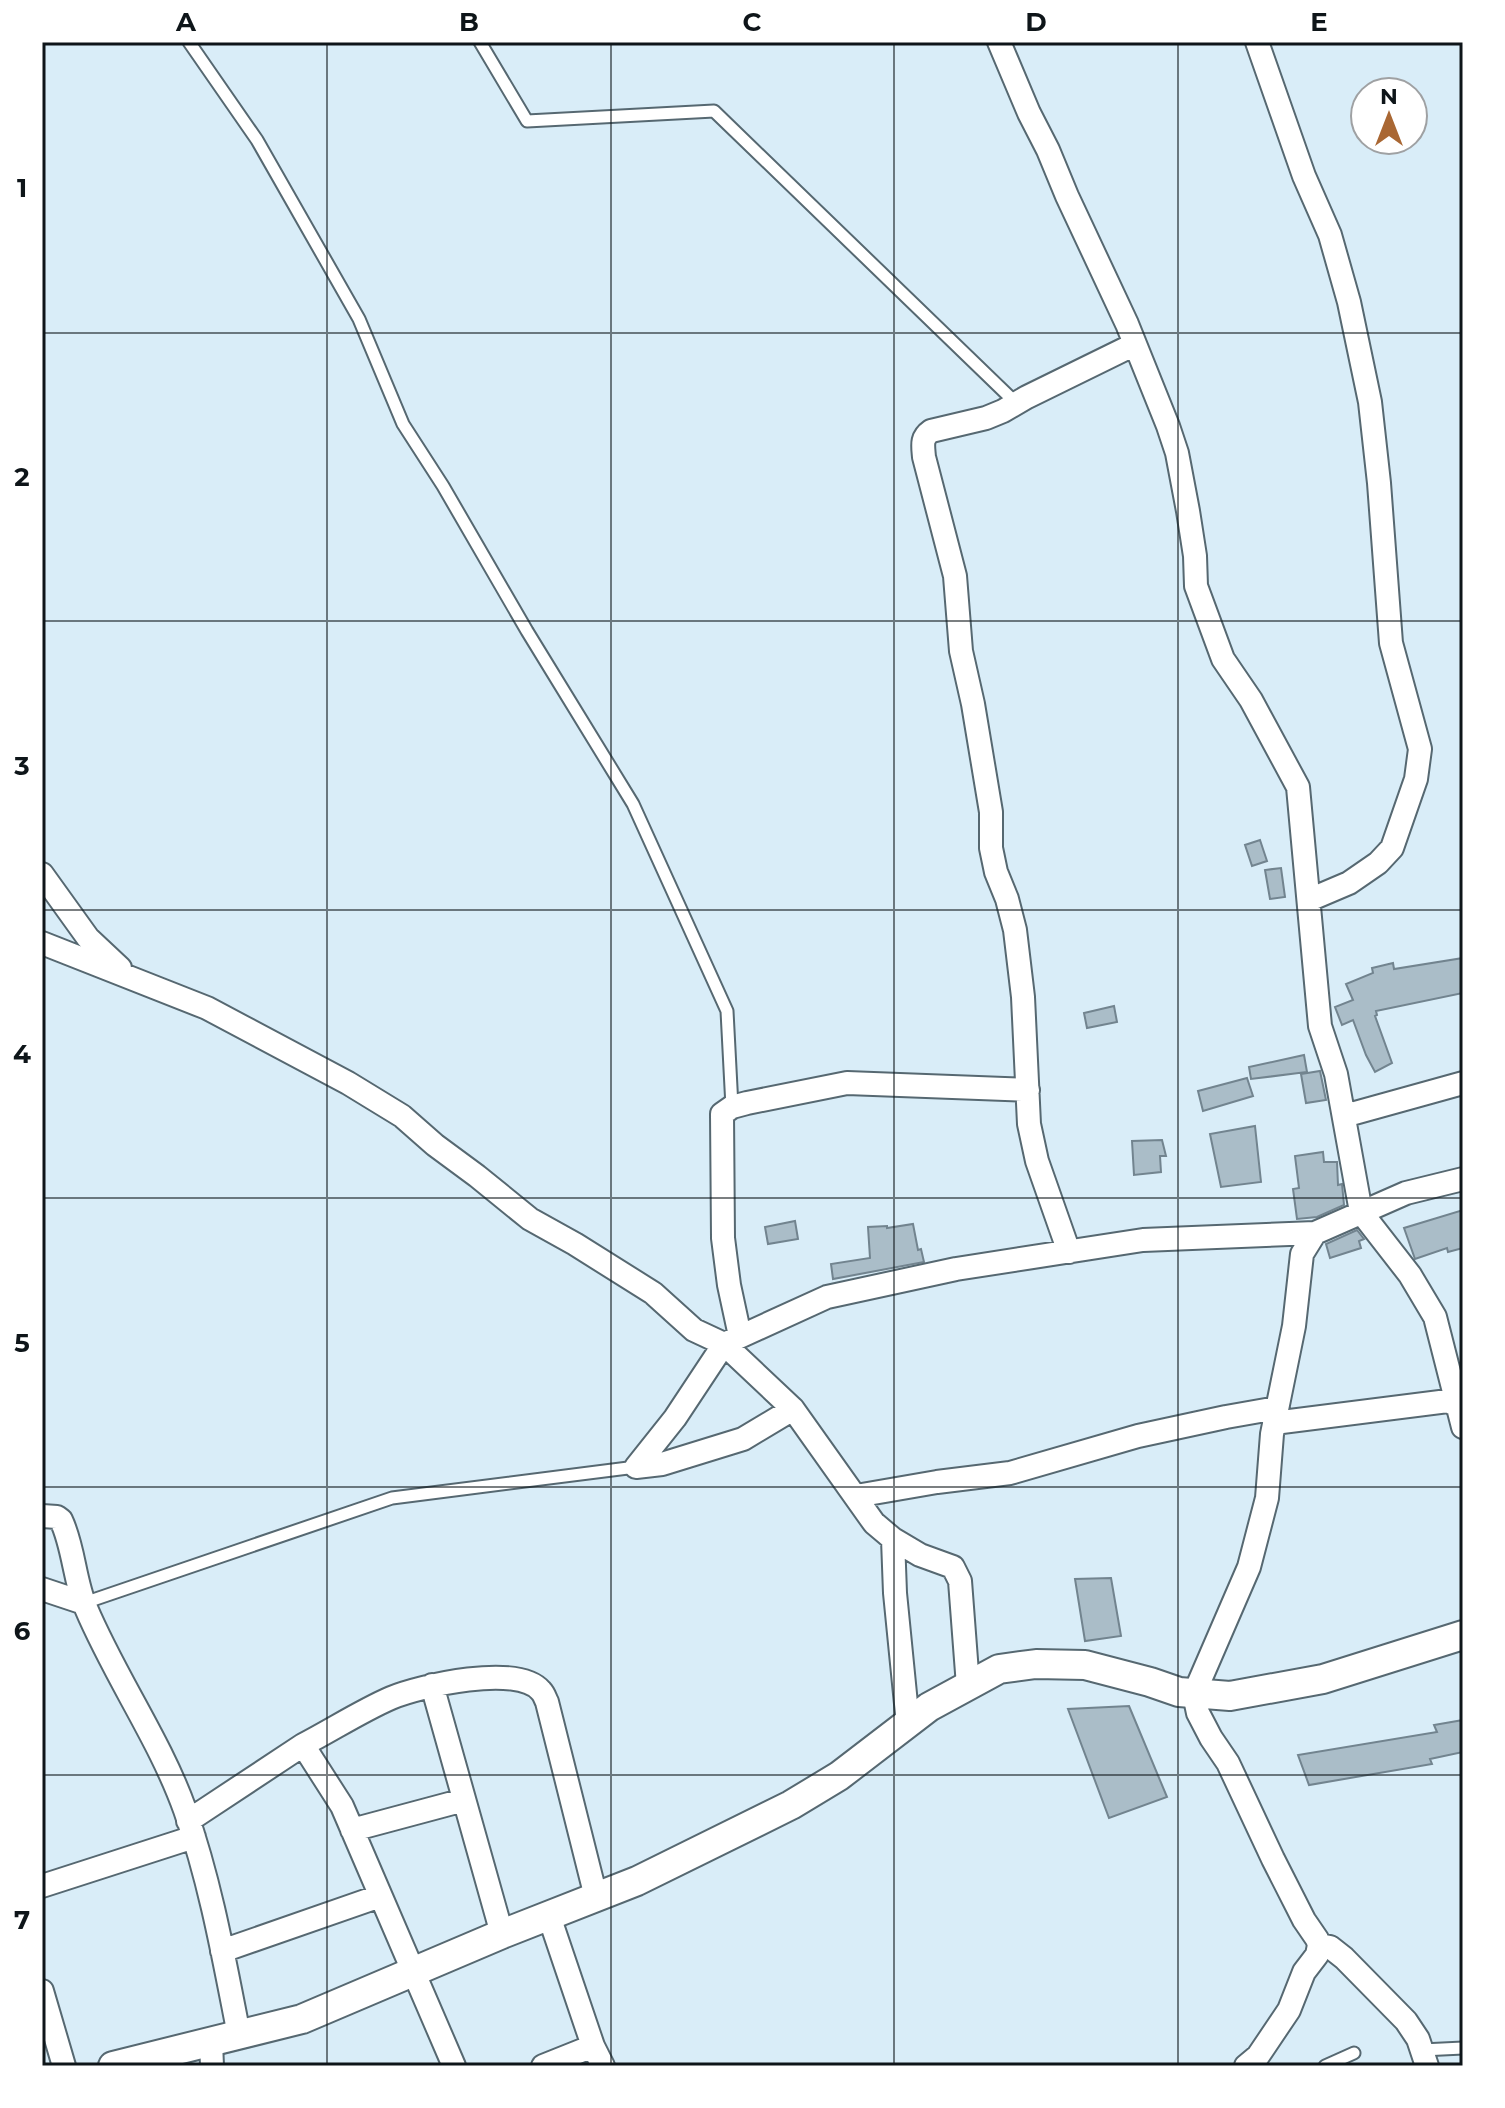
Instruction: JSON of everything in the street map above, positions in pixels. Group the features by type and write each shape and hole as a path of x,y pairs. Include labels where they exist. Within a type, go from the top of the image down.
{"street":[{"path":"999,42 1135,344 1168,426 1177,453 1195,556 1196,586 1223,659 1251,700 1298,787 1320,1026 1336,1074 1361,1212 1410,1275 1435,1317 1460,1417"},
{"path":"1257,42 1304,176 1330,235 1349,302 1370,402 1391,643 1420,749 1416,779 1392,848 1378,863 1349,883 1309,900"},
{"path":"1069,1252 1037,1161 1029,1124 1023,997 1015,930 991,848 991,812 961,651 955,576 924,457 923,441 931,431 986,418 1135,344"},
{"path":"42,874 88,938 130,978"},
{"path":"42,943 207,1008 375,1100 402,1116 530,1219 653,1293 694,1330 732,1340 793,1409 874,1523 920,1555 953,1567 960,1581 968,1686"},
{"path":"732,1340 723,1238 722,1114 732,1107 847,1083 1028,1090"},
{"path":"1344,1116 1463,1083"},
{"path":"636,1467 732,1340 827,1297 956,1269 1143,1240 1315,1233 1406,1193 1463,1179"},
{"path":"1246,2066 1258,2056 1289,2010 1319,1945 1273,1859 1228,1763 1198,1713 1194,1694 1249,1567 1267,1498 1276,1416 1294,1326 1302,1254 1315,1233"},
{"path":"856,1496 1010,1473 1138,1436 1226,1417 1276,1416 1448,1401 1460,1417"},
{"path":"636,1467 662,1464 743,1439 793,1409"},
{"path":"42,1516 61,1520 84,1603 97,1634 170,1776 191,1829 211,1894 239,2035"},
{"path":"893,1539 908,1724"},
{"path":"42,1589 84,1603"},
{"path":"113,2066 212,2054 239,2035 302,2019 502,1934 637,1881 791,1805 839,1776 929,1707 999,1669 1036,1664 1085,1665 1179,1692 1230,1696 1323,1679 1463,1635"},
{"path":"42,1886 191,1829 303,1745 391,1698 432,1685 487,1677 525,1681 541,1689 547,1702 596,1897"},
{"path":"432,1685 502,1934"},
{"path":"303,1745 342,1806 454,2066"},
{"path":"352,1830 464,1800"},
{"path":"222,1951 380,1896"},
{"path":"543,2066 598,2056 549,1916"},
{"path":"1319,1945 1330,1947 1344,1958 1384,1997 1418,2039 1424,2058"},
{"path":"42,1991 64,2066"}],"lane":[{"path":"189,42 265,153 359,319 403,424 633,804 727,1011 732,1107"},
{"path":"480,42 527,121 714,111 1016,404"},
{"path":"84,1603 392,1498 636,1467"},
{"path":"1424,2058 1463,2048"},
{"path":"1325,2066 1354,2053"}],"building":[{"path":"1260,840 1267,861 1252,866 1245,845"},
{"path":"1281,868 1285,897 1270,899 1265,870"},
{"path":"1463,958 1463,993 1376,1011 1375,1016 1392,1063 1375,1072 1353,1020 1342,1025 1335,1007 1353,1000 1346,984 1373,973 1372,968 1393,963 1394,969"},
{"path":"1114,1006 1117,1022 1087,1028 1084,1013"},
{"path":"1304,1055 1307,1072 1251,1079 1249,1067"},
{"path":"1320,1071 1326,1100 1306,1103 1301,1074"},
{"path":"1247,1078 1253,1096 1203,1111 1198,1091"},
{"path":"1255,1126 1261,1182 1221,1187 1210,1134"},
{"path":"1162,1140 1166,1156 1160,1156 1161,1172 1134,1175 1132,1141"},
{"path":"1323,1152 1324,1162 1337,1162 1338,1185 1342,1184 1344,1205 1317,1217 1297,1219 1293,1189 1299,1188 1295,1156"},
{"path":"1463,1210 1463,1248 1448,1252 1447,1248 1415,1259 1404,1228"},
{"path":"795,1221 798,1239 768,1244 765,1227"},
{"path":"913,1224 918,1250 921,1249 924,1262 833,1279 831,1264 870,1258 868,1227"},
{"path":"1357,1230 1364,1239 1359,1241 1361,1248 1330,1258 1326,1244"},
{"path":"1111,1578 1121,1636 1085,1641 1075,1579"},
{"path":"1129,1706 1167,1797 1109,1818 1068,1709"},
{"path":"1463,1720 1463,1752 1430,1759 1432,1764 1309,1785 1298,1755 1437,1732 1434,1725"}]}
